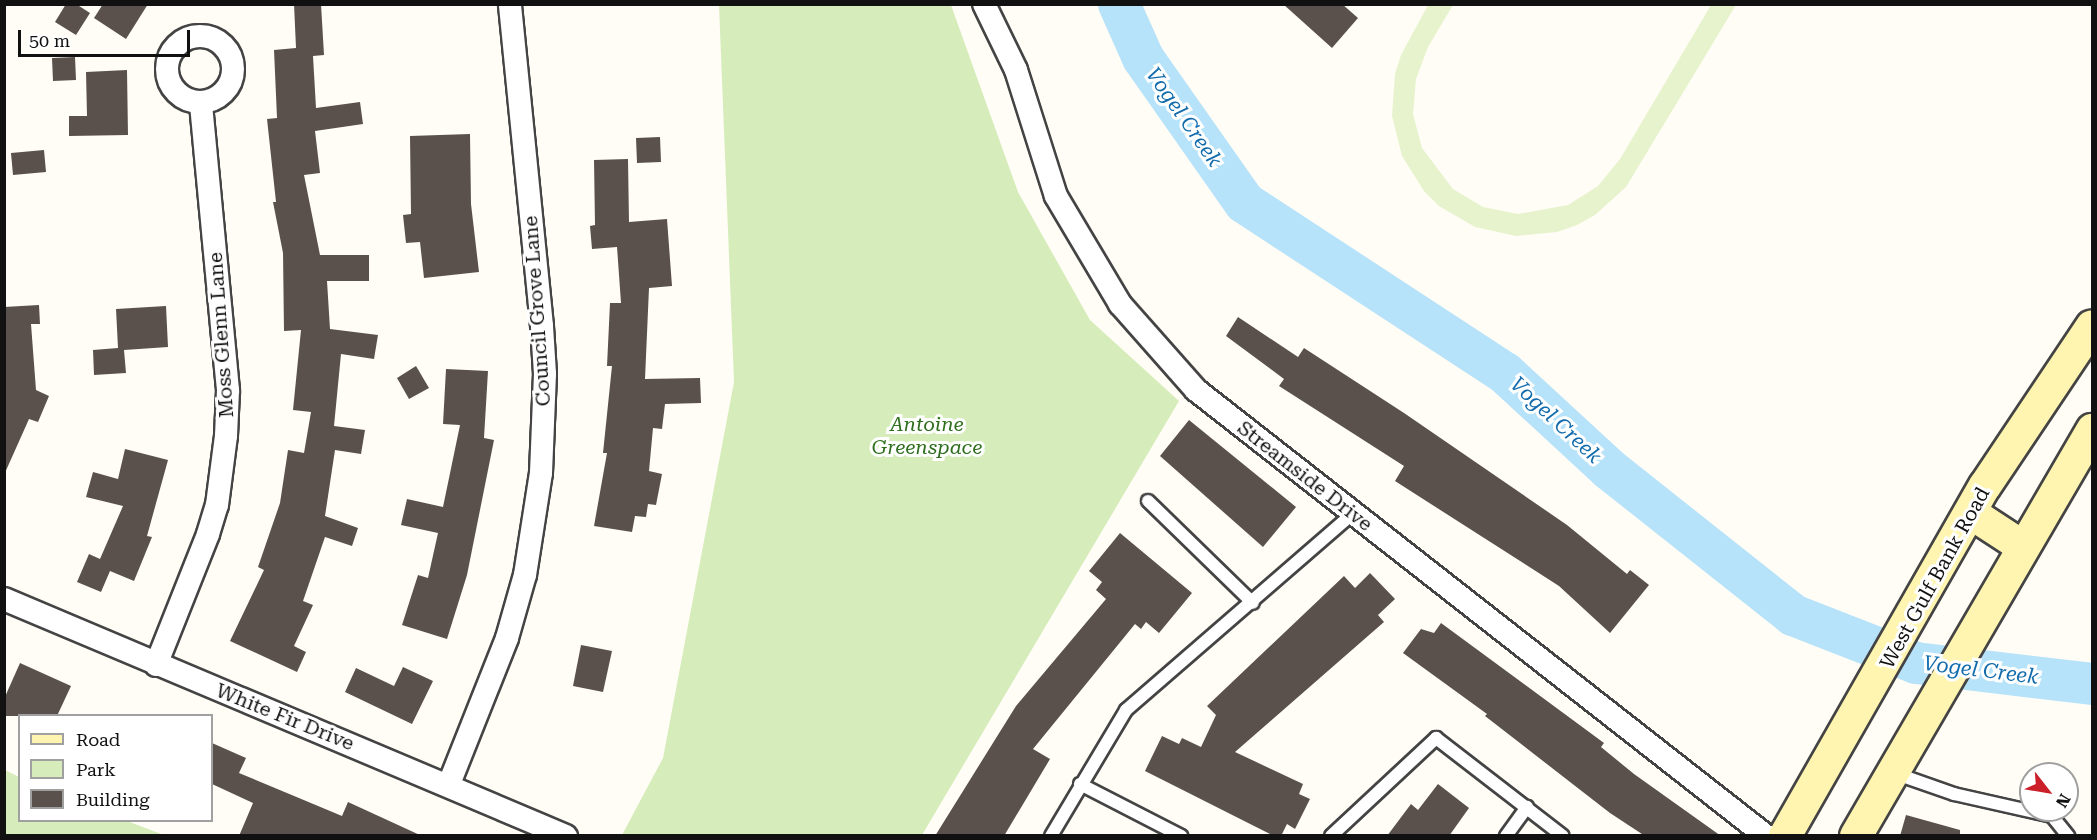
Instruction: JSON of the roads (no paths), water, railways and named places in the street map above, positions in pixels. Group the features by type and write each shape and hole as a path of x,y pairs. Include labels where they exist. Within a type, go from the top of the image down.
{"main road":[{"name":"West Gulf Bank Road","path":"1785,836 1872,690 1971,513 2092,326"},
{"path":"1856,836 1894,773 1930,705 2092,430"},
{"path":"1971,513 2023,547"}],"street":[{"name":"Council Grove Lane","path":"448,784 507,638 525,575 541,473 545,374 542,326 510,4"},
{"name":"Streamside Drive","path":"984,4 1016,70 1056,196 1120,304 1196,390 1766,836"},
{"name":"Moss Glenn Lane","path":"156,664 208,534 217,505 226,436 228,390 201,102"},
{"name":"White Fir Drive","path":"4,599 448,784 566,836"}],"lane":[{"path":"1148,501 1253,603"},
{"path":"1051,836 1126,710 1253,603 1352,514"},
{"path":"1331,836 1436,738 1563,836"},
{"path":"1894,773 1954,794 2052,816 2068,836"},
{"path":"1080,784 1181,836"},
{"path":"1506,836 1527,807"}],"waterway":[{"name":"Vogel Creek","path":"1119,4 1143,58 1245,203 1505,373 1609,469 1793,615 1916,663 2092,684"}],"park label":[{"name":"Antoine Greenspace","path":"927,436"}]}
